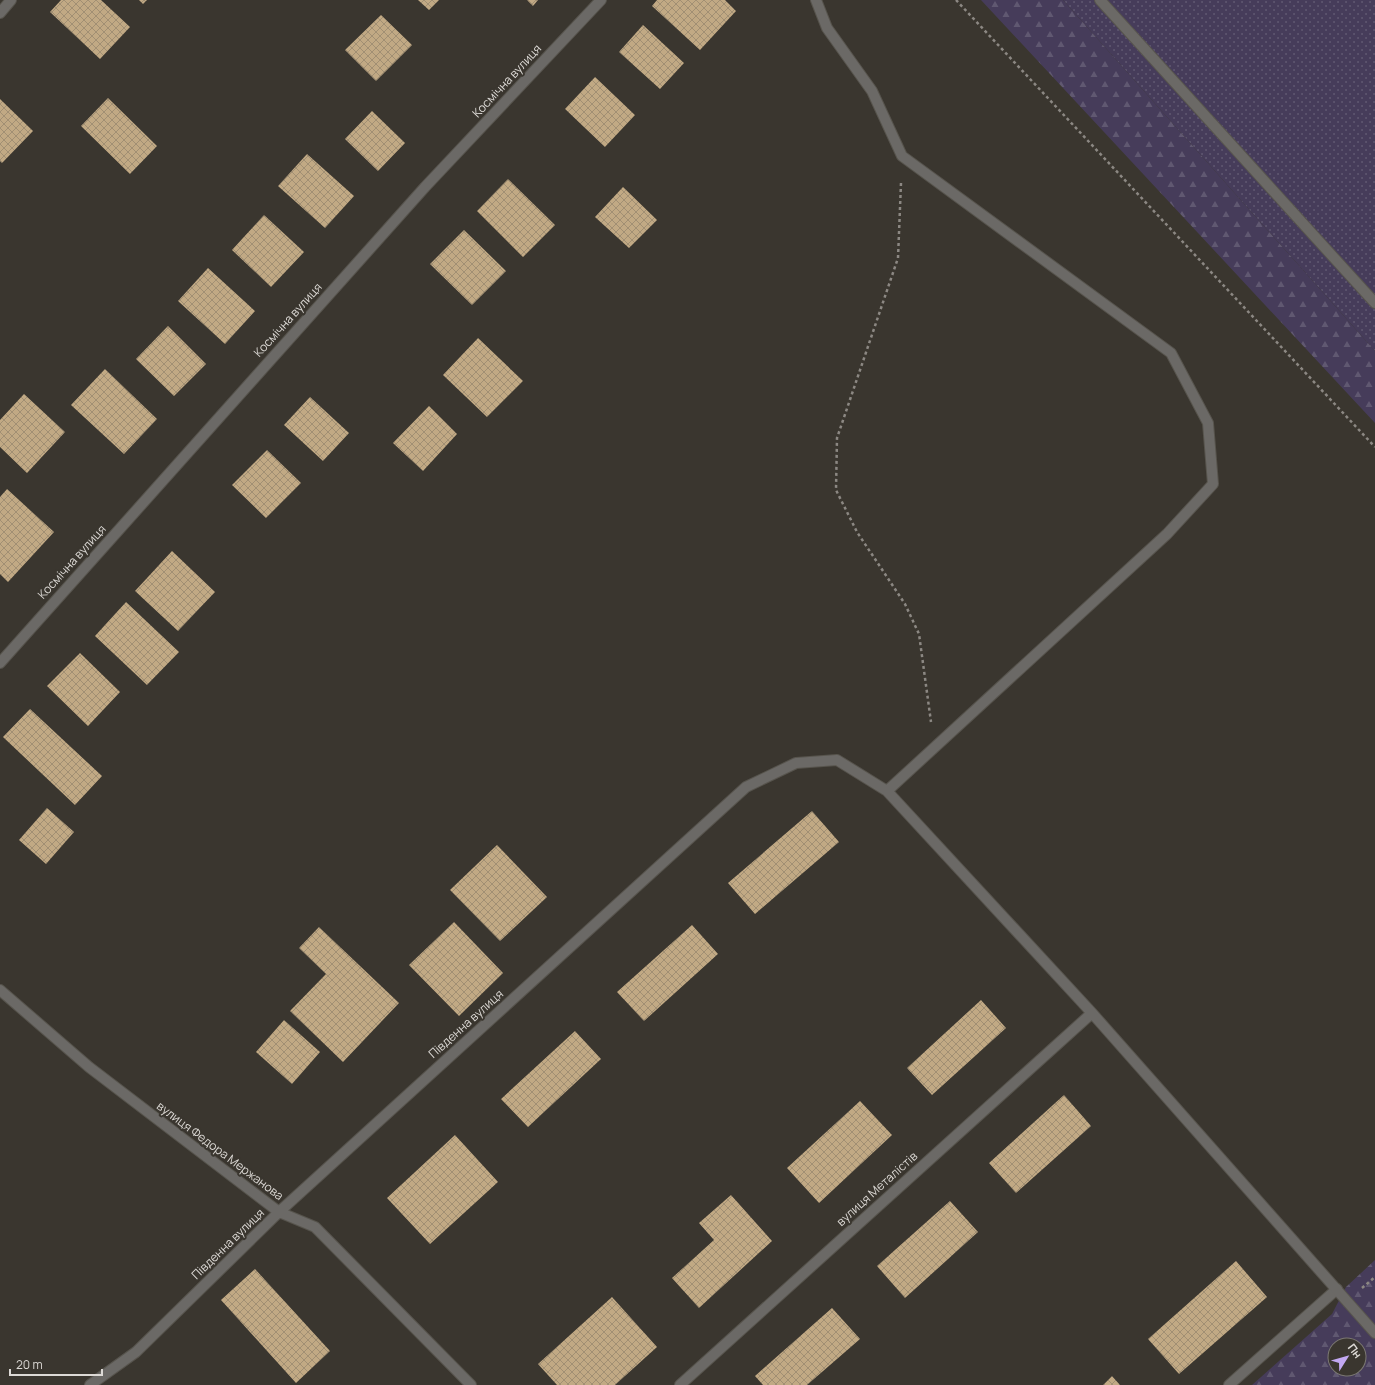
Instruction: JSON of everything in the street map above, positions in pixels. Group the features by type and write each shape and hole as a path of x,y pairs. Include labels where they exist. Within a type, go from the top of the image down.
{"street":[{"path":"0,13 11,0"},
{"name":"Космічна вулиця","path":"0,663 425,187 601,0"},
{"path":"816,0 827,28 872,91 902,156 1171,353 1208,423 1213,484 1167,534 935,749 887,791"},
{"path":"1100,0 1375,303"},
{"name":"Південна вулиця","path":"90,1385 136,1352 279,1212 746,787 796,763 837,760 887,791 1092,1013 1375,1333"},
{"name":"вулиця Федора Мержанова","path":"0,990 89,1067 279,1212 315,1227 471,1385"},
{"name":"вулиця Металістів","path":"680,1385 1092,1013"},
{"path":"1229,1385 1337,1289"}],"path":[{"path":"956,0 1375,447"},
{"path":"902,156 898,258 837,438 836,490 857,532 905,604 919,634 935,749"}],"green space":[{"path":"981,0 1063,0 1375,351 1375,423"},
{"path":"1063,0 1375,0 1375,351"},
{"path":"1375,1260 1375,1385 1252,1385 1332,1314 1346,1287"}],"building":[{"path":"61,0 101,0 130,27 100,59 50,12"},
{"path":"139,0 147,0 143,4"},
{"path":"418,0 439,0 429,10"},
{"path":"527,0 538,0 533,6"},
{"path":"657,0 725,0 736,11 700,50 652,6"},
{"path":"381,15 412,45 376,81 345,50"},
{"path":"643,25 684,63 660,89 619,52"},
{"path":"595,77 635,115 605,147 565,109"},
{"path":"108,98 157,146 130,174 81,126"},
{"path":"0,99 33,131 2,163 0,161"},
{"path":"372,111 405,143 378,171 345,139"},
{"path":"307,154 354,196 325,228 278,186"},
{"path":"508,179 555,225 523,257 477,211"},
{"path":"623,187 657,220 629,248 595,217"},
{"path":"264,215 304,252 271,287 232,250"},
{"path":"464,230 506,271 472,305 430,264"},
{"path":"208,268 255,311 225,344 178,301"},
{"path":"168,326 206,364 174,396 136,359"},
{"path":"478,338 523,381 487,417 443,375"},
{"path":"105,369 157,419 124,454 71,405"},
{"path":"24,394 65,432 27,473 0,447 0,420"},
{"path":"310,397 349,433 323,461 284,425"},
{"path":"429,406 457,434 423,471 393,443"},
{"path":"267,450 301,483 266,518 232,485"},
{"path":"7,489 54,532 8,582 0,574 0,497"},
{"path":"172,551 215,592 178,631 135,591"},
{"path":"126,602 179,652 147,685 95,636"},
{"path":"80,653 120,692 88,726 47,686"},
{"path":"30,709 102,776 75,805 3,737"},
{"path":"47,808 74,832 46,864 19,840"},
{"path":"812,811 839,842 755,914 728,883"},
{"path":"497,845 547,897 500,941 450,890"},
{"path":"454,922 503,973 459,1016 409,965"},
{"path":"692,925 718,954 644,1021 617,992"},
{"path":"319,927 399,1003 343,1062 290,1011 326,974 299,948"},
{"path":"981,1000 1006,1028 932,1095 907,1068"},
{"path":"284,1020 320,1052 292,1084 256,1052"},
{"path":"575,1031 601,1059 528,1127 501,1099"},
{"path":"1064,1095 1091,1126 1016,1193 989,1163"},
{"path":"860,1101 892,1135 819,1203 787,1168"},
{"path":"455,1135 498,1182 430,1244 387,1198"},
{"path":"731,1195 772,1241 699,1308 672,1278 714,1240 699,1223"},
{"path":"950,1201 978,1232 905,1298 877,1266"},
{"path":"1236,1261 1267,1297 1179,1374 1148,1339"},
{"path":"255,1269 330,1351 296,1383 221,1300"},
{"path":"612,1297 657,1347 615,1385 557,1385 538,1364"},
{"path":"832,1308 860,1339 807,1385 763,1385 755,1376"},
{"path":"1112,1376 1120,1385 1103,1385"}]}
